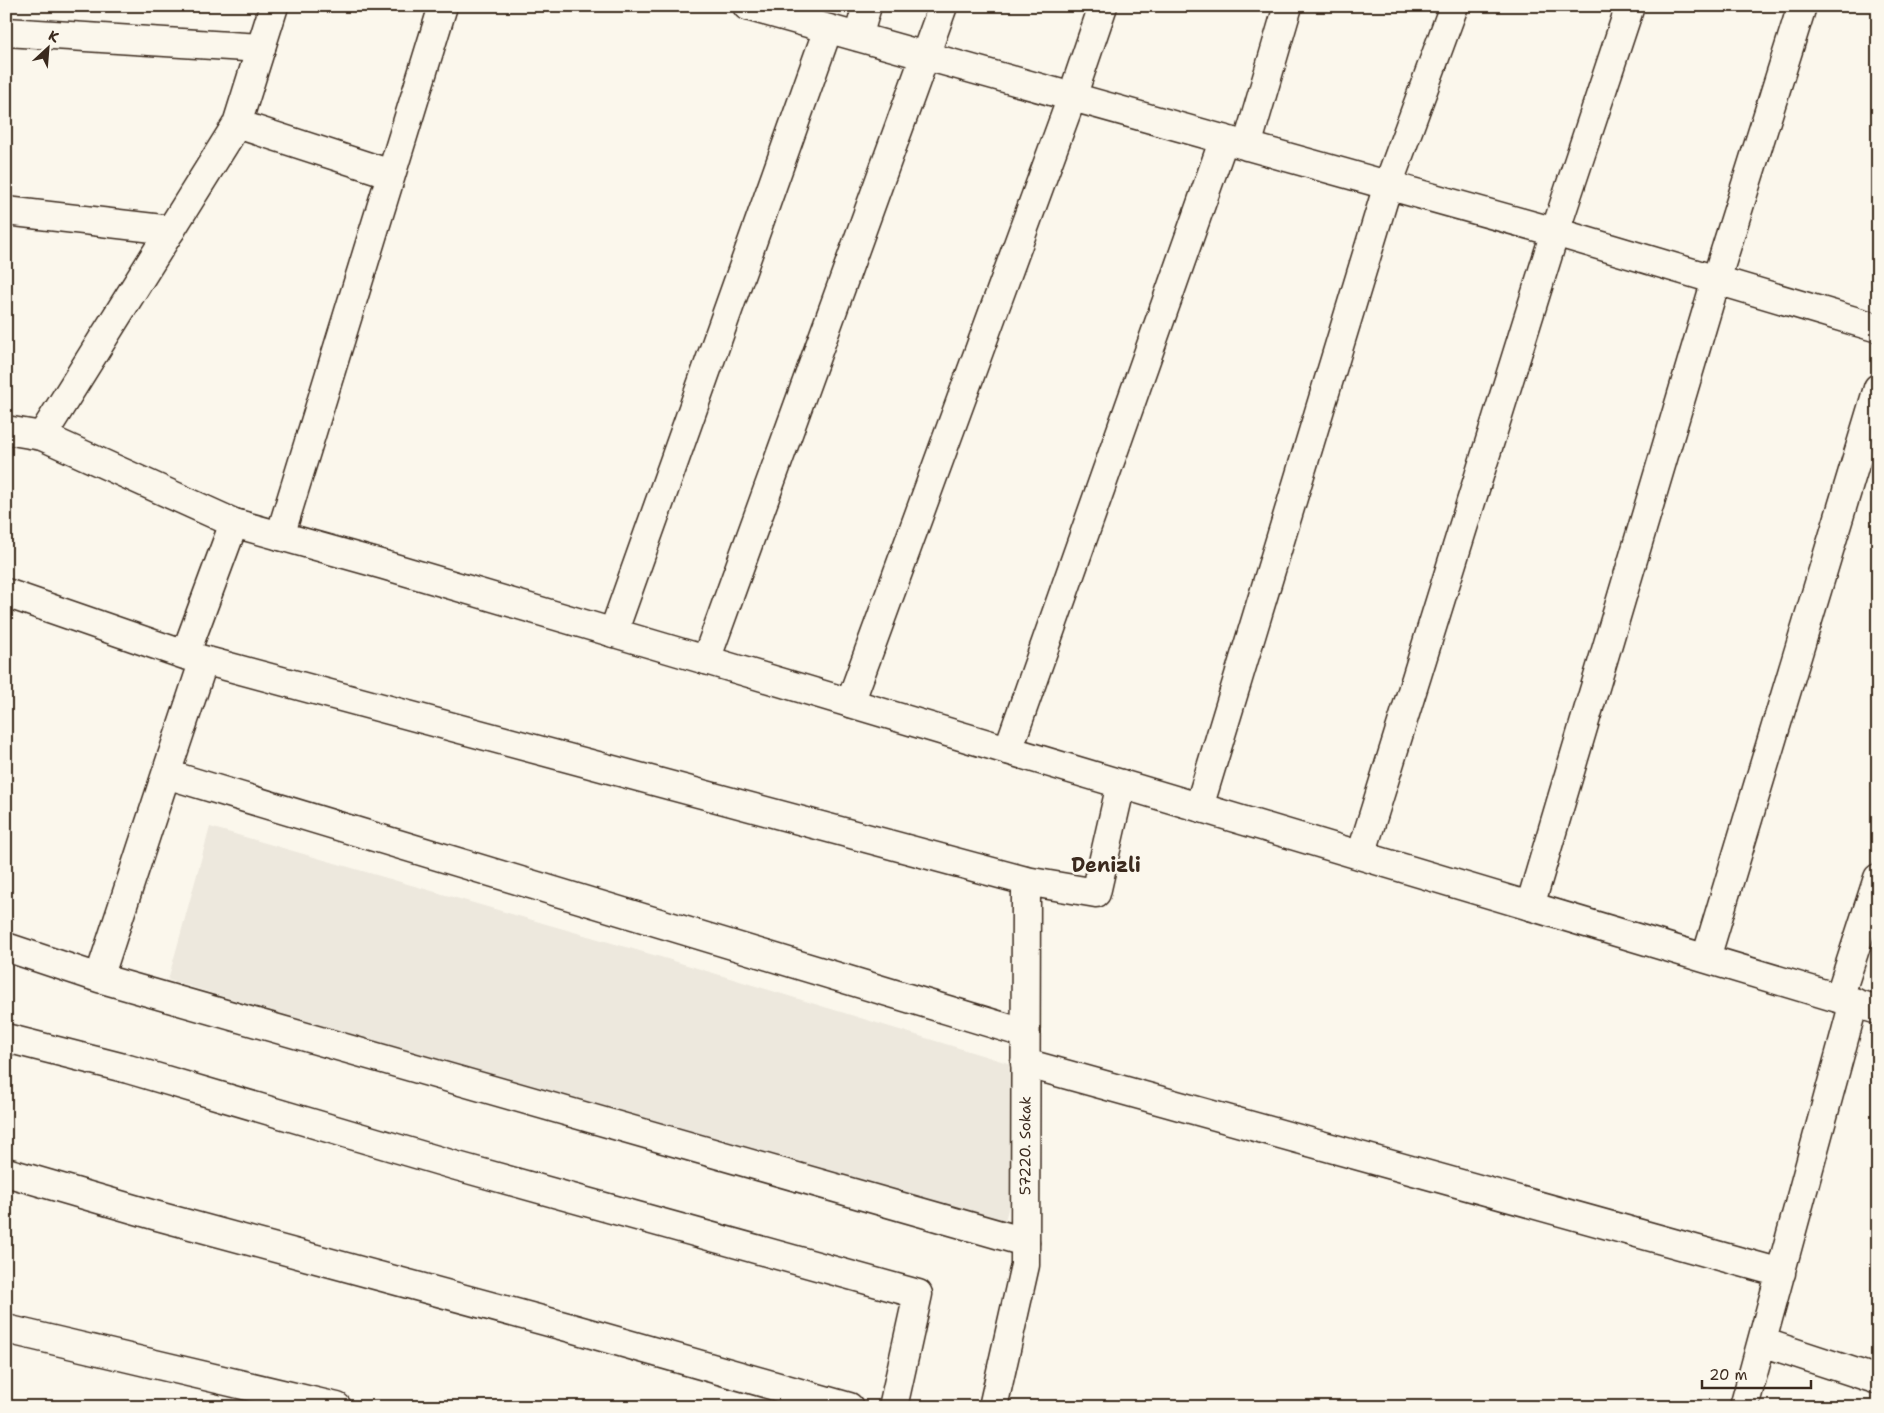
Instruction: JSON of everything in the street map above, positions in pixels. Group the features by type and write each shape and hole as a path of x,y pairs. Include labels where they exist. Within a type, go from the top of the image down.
{"street":[{"path":"42,436 237,124 274,6"},
{"path":"280,536 443,6"},
{"path":"747,6 1555,232 1878,328"},
{"path":"858,37 867,6"},
{"path":"706,660 943,6"},
{"path":"850,703 1072,97 1102,6"},
{"path":"1008,750 1235,142 1288,6"},
{"path":"1199,807 1388,185 1454,6"},
{"path":"1361,855 1555,232 1630,6"},
{"path":"1530,906 1716,280 1802,6"},
{"path":"613,633 828,29"},
{"path":"6,32 261,48"},
{"path":"237,124 391,174"},
{"path":"6,211 171,230"},
{"path":"1706,958 1878,388"},
{"path":"6,430 42,436 234,523 706,660 1857,1003"},
{"path":"99,978 166,774 194,658 234,523"},
{"path":"6,593 194,658 1026,881 1096,893 1121,784"},
{"path":"166,774 1024,1034"},
{"path":"1744,1407 1857,1003 1878,878"},
{"name":"57220. Sokak","path":"993,1407 1024,1265 1026,881"},
{"path":"6,947 99,978 1025,1242"},
{"path":"6,1038 128,1069 457,1166 918,1294 893,1407"},
{"path":"1024,1063 1780,1273"},
{"path":"6,1172 154,1215 562,1325 849,1407"},
{"path":"6,1329 337,1407"},
{"path":"1762,1342 1878,1380"}],"shaded area":[{"path":"210,827 664,958 1044,1074 1003,1228 168,980"}],"district":[{"name":"Denizli","path":"1106,865"}]}
